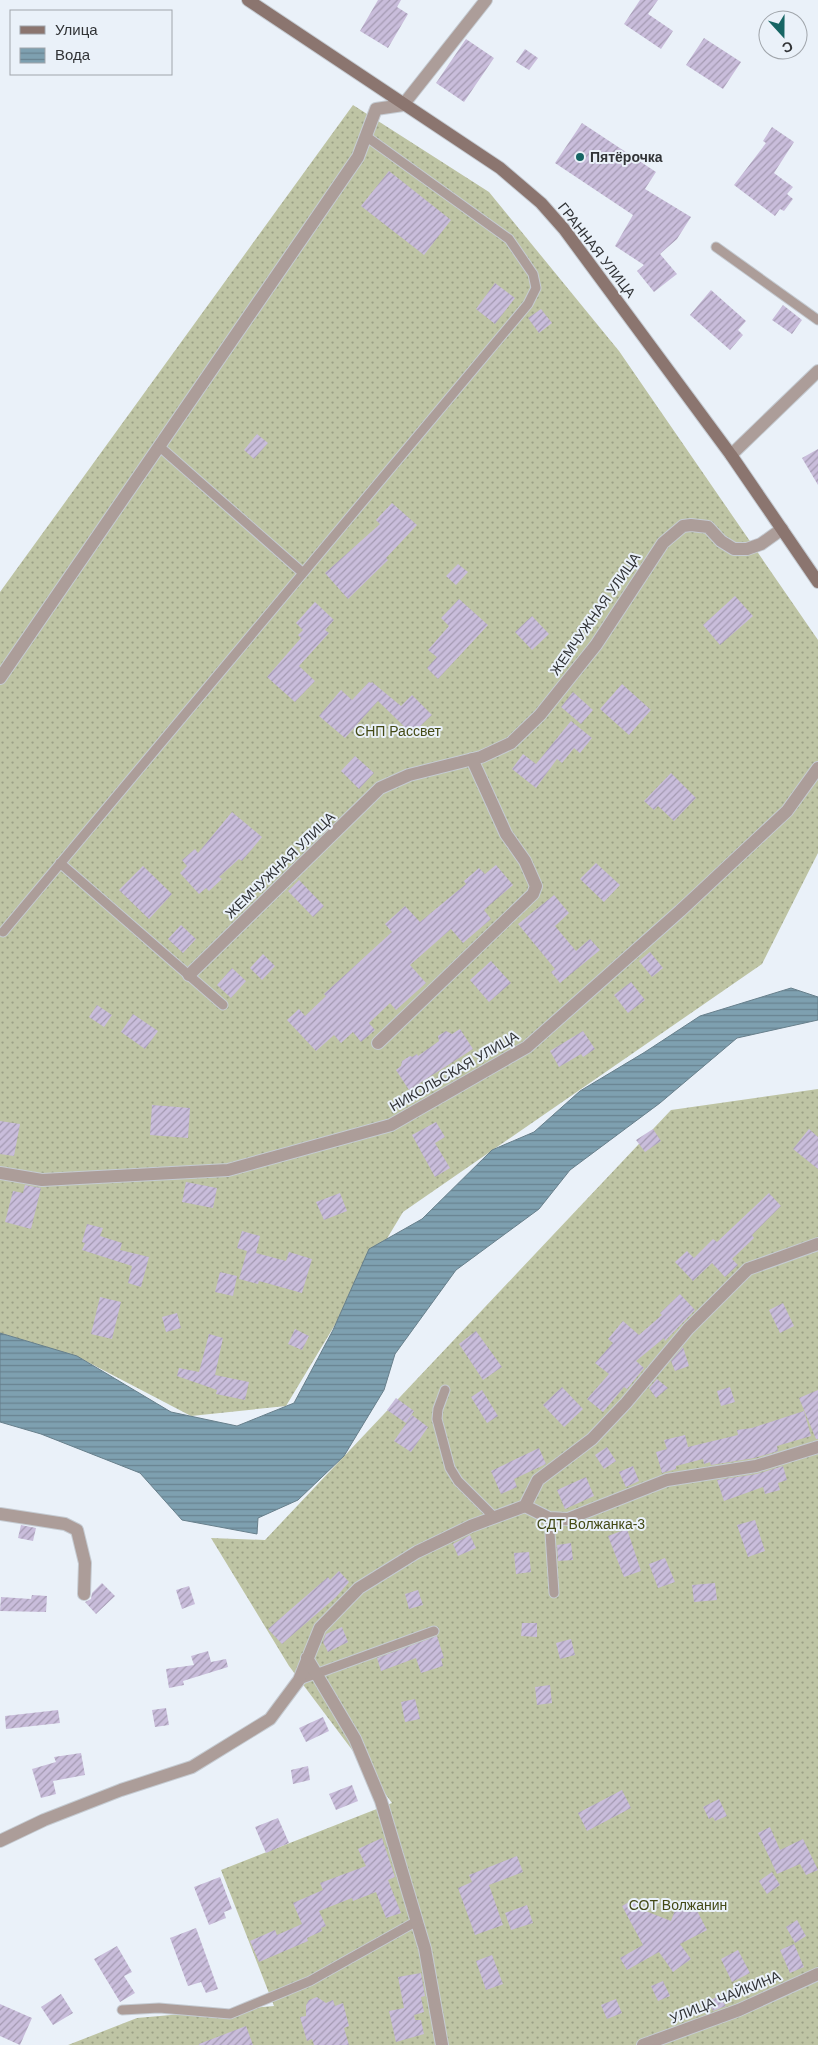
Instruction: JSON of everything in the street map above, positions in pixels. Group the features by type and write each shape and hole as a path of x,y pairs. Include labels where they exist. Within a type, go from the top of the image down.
{"street":[{"name":"ГРАННАЯ УЛИЦА","path":"248,0 305,36 500,168 541,203 564,229 731,454 818,582"},
{"path":"0,678 358,157 376,110 403,104 486,0"},
{"path":"731,454 818,371"},
{"name":"ЖЕМЧУЖНАЯ УЛИЦА","path":"189,975 380,788 409,774 481,758 511,743 540,715 596,645 663,543 683,526 708,527 721,541 734,549 747,549 761,544 782,529"},
{"path":"378,1043 533,894 536,886 526,861 506,834 472,760"},
{"name":"НИКОЛЬСКАЯ УЛИЦА","path":"0,1173 42,1180 228,1170 391,1125 527,1047 680,911 787,811 818,768"},
{"path":"0,1842 44,1820 121,1790 192,1767 270,1719 298,1680 320,1628 359,1588 417,1552 471,1526 525,1506 538,1480 592,1439 626,1403 688,1329 748,1269 818,1244"},
{"path":"525,1506 549,1518 568,1519 667,1480 756,1466 818,1447"},
{"path":"0,1514 65,1524 77,1530 85,1563 84,1594"},
{"path":"307,1658 355,1739 381,1801 425,1949 442,2045"},
{"name":"УЛИЦА ЧАЙКИНА","path":"643,2045 739,2010 818,1974"}],"lane":[{"path":"3,932 528,304 536,288 533,274 509,239 367,137"},
{"path":"716,247 818,320"},
{"path":"160,447 303,573"},
{"path":"60,864 223,1004"},
{"path":"445,1390 438,1409 437,1419 450,1468 458,1481 494,1517"},
{"path":"549,1518 554,1594"},
{"path":"298,1680 434,1631"},
{"path":"122,2010 159,2008 230,2014 310,1980 417,1921"}],"green space":[{"name":"СНП Рассвет","path":"353,105 489,192 619,351 818,640 818,853 762,964 403,1212 286,1406 191,1416 80,1358 0,1333 0,592"},
{"name":"СДТ Волжанка-3","path":"818,1089 818,2045 68,2045 137,2018 274,2006 221,1870 392,1803 289,1666 211,1538 265,1540 671,1110"}],"water":[{"path":"791,988 818,997 818,1020 737,1038 660,1103 570,1170 539,1209 456,1270 395,1354 384,1390 344,1456 298,1500 258,1518 257,1534 182,1520 140,1473 41,1434 0,1422 0,1333 77,1356 171,1412 237,1426 294,1403 333,1330 369,1249 422,1219 492,1150 534,1132 580,1091 700,1016"}],"building":[{"path":"378,0 401,0 397,7 408,14 388,48 360,31"},
{"path":"640,0 658,0 648,14 673,31 661,49 624,24"},
{"path":"704,38 741,62 723,89 686,65"},
{"path":"466,39 494,58 464,102 436,83"},
{"path":"525,49 538,58 529,70 516,62"},
{"path":"582,123 656,172 645,189 691,217 677,239 660,254 677,274 654,292 637,271 644,265 615,246 633,215 555,163"},
{"path":"772,127 794,142 774,173 793,187 787,194 793,199 784,211 780,209 775,216 734,185 766,143 763,141"},
{"path":"389,171 451,220 424,255 361,206"},
{"path":"495,283 515,298 495,324 476,309"},
{"path":"711,290 746,321 738,330 743,335 730,350 690,315"},
{"path":"783,305 802,320 792,334 772,320"},
{"path":"541,309 552,323 539,333 528,318"},
{"path":"257,434 268,443 254,459 244,450"},
{"path":"818,449 818,485 802,458"},
{"path":"392,503 417,525 386,558 388,560 348,599 325,573 380,524 376,520"},
{"path":"458,564 468,572 456,585 446,576"},
{"path":"735,596 753,616 720,645 703,625"},
{"path":"459,599 488,625 438,679 427,668 437,657 428,650 449,626 441,618"},
{"path":"315,602 334,620 325,630 329,633 299,666 315,681 295,702 267,677 301,638 298,635 303,630 296,623"},
{"path":"532,616 549,634 532,650 515,632"},
{"path":"369,682 372,682 401,706 412,695 432,715 412,734 378,701 345,738 319,716 341,690 352,700"},
{"path":"622,684 651,710 629,735 600,709"},
{"path":"573,692 593,710 581,724 561,707"},
{"path":"571,721 592,738 580,753 574,748 562,763 557,759 536,788 512,769 523,754 536,764"},
{"path":"355,756 374,773 359,789 341,771"},
{"path":"671,773 696,798 674,821 658,806 654,810 644,801"},
{"path":"232,812 262,837 242,861 239,859 219,877 222,879 209,891 206,888 199,894 180,873 187,866 182,860 195,849 198,853"},
{"path":"596,863 620,885 604,902 580,879"},
{"path":"496,865 513,885 484,910 491,919 463,943 451,929 410,965 426,983 396,1010 390,1003 369,1023 375,1030 361,1042 353,1032 341,1043 334,1035 316,1051 287,1020 299,1009 305,1016 326,996 324,994 392,932 385,924 405,906 420,922 466,884 464,881 479,868 485,874"},
{"path":"143,866 172,894 149,919 119,890"},
{"path":"299,880 324,906 313,917 288,891"},
{"path":"554,895 569,913 555,926 576,951 590,939 600,950 560,983 551,972 555,969 518,924"},
{"path":"181,925 196,939 183,953 168,939"},
{"path":"650,952 663,968 652,977 639,961"},
{"path":"263,954 275,966 262,980 250,968"},
{"path":"491,961 511,983 489,1002 470,980"},
{"path":"232,968 246,981 231,998 217,985"},
{"path":"631,982 645,1000 628,1013 614,995"},
{"path":"97,1005 112,1015 104,1027 89,1017"},
{"path":"133,1014 158,1031 145,1049 121,1032"},
{"path":"460,1029 473,1049 409,1090 396,1070 401,1066 402,1061 410,1056 412,1057 417,1054 418,1056 439,1041 438,1036 446,1031 452,1034"},
{"path":"583,1031 595,1049 583,1057 581,1054 559,1067 550,1051"},
{"path":"152,1105 190,1108 188,1138 150,1135"},
{"path":"0,1121 20,1124 14,1156 0,1154"},
{"path":"436,1122 445,1137 435,1143 450,1168 435,1177 412,1135"},
{"path":"653,1129 661,1141 645,1152 636,1140"},
{"path":"809,1129 818,1137 818,1169 793,1149"},
{"path":"186,1182 217,1188 213,1208 182,1202"},
{"path":"25,1185 41,1188 31,1229 5,1222 13,1191 23,1193"},
{"path":"340,1193 347,1211 324,1220 316,1202"},
{"path":"769,1193 781,1206 752,1235 754,1238 732,1259 738,1265 725,1277 712,1263 693,1281 675,1262 687,1251 694,1258 713,1239 717,1242"},
{"path":"87,1224 103,1228 100,1236 122,1243 120,1250 149,1257 141,1287 128,1283 132,1266 82,1250 85,1243 82,1242"},
{"path":"242,1231 260,1236 256,1253 286,1261 289,1252 312,1259 302,1293 259,1281 258,1284 239,1279 247,1251 237,1248"},
{"path":"220,1272 237,1276 233,1296 215,1292"},
{"path":"680,1294 695,1310 665,1341 664,1338 636,1361 644,1368 627,1389 624,1387 603,1412 587,1399 609,1374 595,1363 613,1343 608,1339 623,1321 639,1335 662,1315 660,1313"},
{"path":"100,1297 121,1302 112,1339 91,1334"},
{"path":"783,1303 794,1326 780,1333 769,1310"},
{"path":"177,1313 181,1328 166,1332 162,1317"},
{"path":"295,1329 309,1336 302,1350 288,1344"},
{"path":"476,1331 502,1367 483,1380 459,1344"},
{"path":"209,1334 223,1338 215,1375 249,1382 245,1400 216,1394 217,1390 177,1376 179,1368 199,1372"},
{"path":"683,1347 689,1366 675,1371 671,1361"},
{"path":"657,1379 668,1388 656,1398 649,1388"},
{"path":"562,1387 583,1409 564,1427 543,1405"},
{"path":"730,1387 735,1402 721,1406 717,1391"},
{"path":"482,1390 498,1416 487,1423 471,1397"},
{"path":"818,1390 818,1439 816,1439 799,1398"},
{"path":"396,1398 414,1411 406,1423 387,1410"},
{"path":"804,1411 811,1436 777,1446 778,1451 754,1458 711,1465 710,1462 704,1464 703,1459 676,1466 676,1469 662,1473 656,1452 667,1449 664,1440 685,1435 688,1447 738,1435 737,1430 752,1428"},
{"path":"412,1415 428,1427 411,1452 394,1441"},
{"path":"607,1447 616,1461 604,1469 595,1455"},
{"path":"539,1448 546,1464 514,1479 517,1487 501,1494 491,1471"},
{"path":"633,1466 639,1481 626,1487 619,1472"},
{"path":"783,1466 787,1480 778,1483 780,1490 765,1494 763,1487 724,1501 717,1480 757,1474"},
{"path":"586,1477 594,1496 565,1509 557,1490"},
{"path":"755,1520 765,1551 748,1557 737,1525"},
{"path":"21,1525 36,1528 33,1541 18,1538"},
{"path":"627,1529 641,1571 624,1577 608,1536"},
{"path":"470,1535 476,1548 458,1556 453,1544"},
{"path":"571,1543 573,1560 558,1561 557,1545"},
{"path":"529,1552 531,1572 516,1574 514,1553"},
{"path":"665,1558 675,1582 658,1588 649,1564"},
{"path":"339,1571 349,1582 336,1597 282,1644 268,1629 328,1577 330,1580"},
{"path":"102,1583 115,1596 96,1614 85,1602 91,1599 92,1593"},
{"path":"715,1583 717,1600 694,1602 692,1585"},
{"path":"189,1586 195,1604 182,1609 176,1590"},
{"path":"418,1590 423,1605 409,1609 405,1594"},
{"path":"32,1595 47,1596 46,1612 0,1611 1,1597 31,1599"},
{"path":"522,1623 537,1623 537,1637 521,1636"},
{"path":"342,1627 348,1642 328,1652 323,1642 326,1634"},
{"path":"437,1636 444,1658 441,1659 443,1666 421,1673 416,1658 381,1671 377,1658"},
{"path":"571,1639 575,1655 560,1659 556,1643"},
{"path":"208,1651 211,1662 226,1659 228,1667 183,1681 184,1685 169,1688 166,1669 194,1665 191,1656"},
{"path":"550,1685 552,1703 537,1705 535,1687"},
{"path":"415,1699 420,1719 405,1722 401,1702"},
{"path":"166,1708 169,1725 155,1727 152,1710"},
{"path":"58,1710 60,1723 6,1729 5,1716"},
{"path":"323,1717 329,1731 306,1742 299,1728"},
{"path":"81,1753 85,1775 53,1781 56,1794 41,1798 32,1769 56,1762 54,1757"},
{"path":"308,1766 310,1780 293,1784 291,1770"},
{"path":"352,1785 358,1801 336,1810 329,1794"},
{"path":"622,1790 631,1808 587,1831 578,1813"},
{"path":"719,1799 727,1816 715,1821 713,1817 709,1819 703,1807"},
{"path":"278,1818 289,1843 266,1853 255,1827"},
{"path":"770,1827 780,1850 803,1839 818,1870 806,1875 800,1864 777,1874 758,1833"},
{"path":"382,1838 395,1877 388,1880 401,1913 386,1918 376,1892 353,1901 352,1898 319,1911 326,1926 321,1928 322,1931 307,1938 308,1941 259,1962 250,1941 275,1930 277,1935 302,1924 293,1903 323,1890 320,1883 366,1866 358,1849"},
{"path":"517,1856 523,1872 489,1885 503,1925 475,1935 458,1888 472,1882 469,1875"},
{"path":"772,1872 780,1885 767,1894 759,1881"},
{"path":"220,1877 232,1909 224,1912 226,1918 209,1925 194,1887"},
{"path":"636,1898 643,1910 671,1921 676,1907 691,1899 707,1930 680,1944 691,1959 673,1972 659,1952 627,1970 620,1958 643,1945 622,1906"},
{"path":"527,1905 533,1923 511,1930 505,1913"},
{"path":"797,1920 806,1936 795,1943 786,1927"},
{"path":"196,1928 218,1989 206,1993 201,1982 188,1986 170,1938"},
{"path":"794,1944 804,1967 790,1973 780,1950"},
{"path":"117,1946 132,1972 124,1976 135,1993 120,2002 94,1959"},
{"path":"738,1950 750,1973 732,1982 721,1959"},
{"path":"492,1955 503,1984 486,1990 476,1961"},
{"path":"421,1973 425,1996 421,1997 424,2012 414,2015 415,2020 421,2020 424,2034 396,2042 389,2011 404,2008 398,1977"},
{"path":"663,1981 670,1996 658,2001 651,1986"},
{"path":"61,1994 73,2013 53,2025 41,2007"},
{"path":"719,1996 726,2006 713,2011 708,2001"},
{"path":"317,1997 326,2003 333,2000 335,2006 343,2003 349,2026 344,2028 349,2045 314,2045 312,2039 307,2041 300,2017 306,2016 306,2005 309,2000"},
{"path":"616,1999 622,2013 607,2019 601,2005"},
{"path":"0,2004 32,2018 20,2045 0,2036"},
{"path":"246,2026 253,2045 199,2045 199,2044"}],"place":[{"name":"Пятёрочка","path":"580,157"}],"park label":[{"name":"СОТ Волжанин","path":"678,1905"}]}
